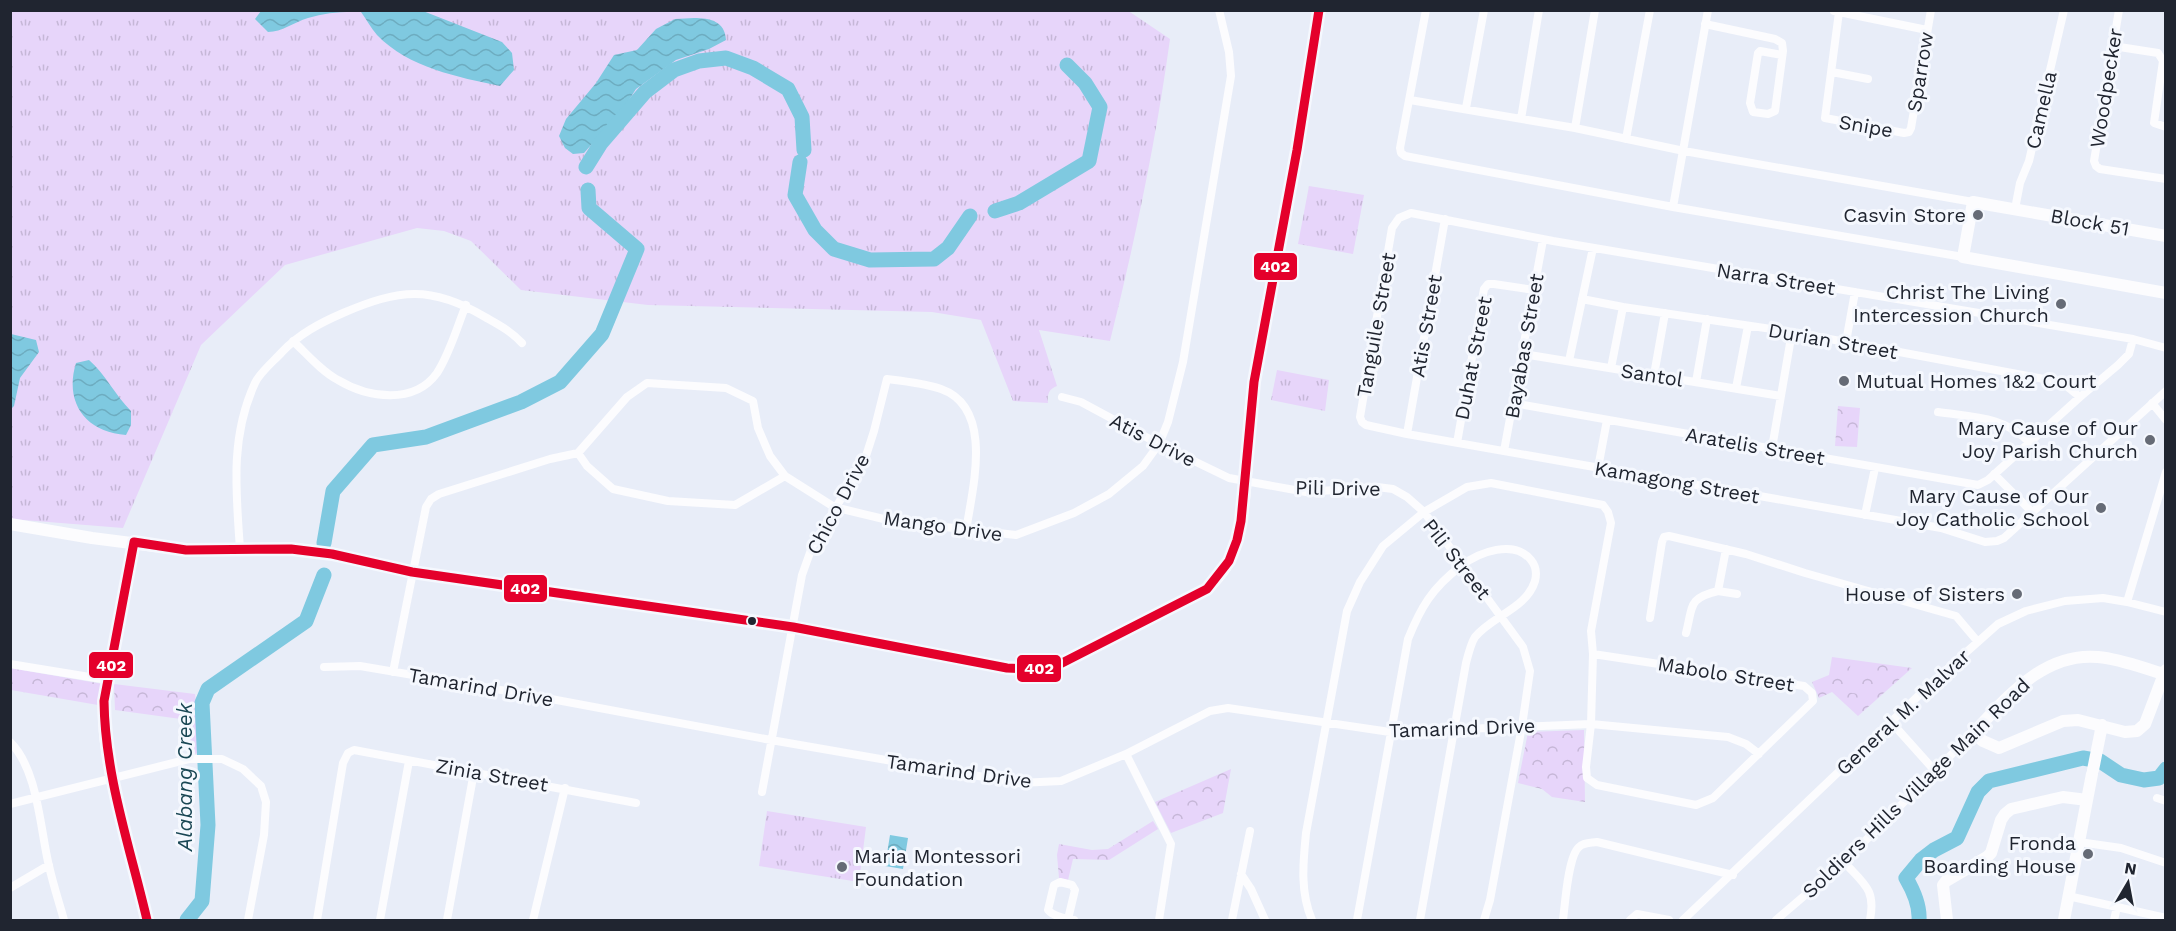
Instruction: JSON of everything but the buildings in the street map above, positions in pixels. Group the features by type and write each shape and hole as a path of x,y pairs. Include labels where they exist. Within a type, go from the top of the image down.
{"street":[{"name":"Mango Drive","path":"578,453 627,397 647,383 726,388 753,401 758,428 770,456 785,476 834,507 892,521 1016,536 1074,513 1109,494 1143,466 1159,444 1168,422 1183,362 1231,76 1229,52 1219,10"},
{"path":"10,524 92,538 186,550 291,549 332,554 412,572 793,627 1007,668 1036,669 1062,663 1207,589 1225,572 1237,538 1246,480 1254,385 1307,102 1319,10"},
{"path":"1426,10 1400,147 1401,153 1411,158 1673,207 2166,293"},
{"path":"1466,108 1484,10"},
{"path":"1521,119 1539,10"},
{"path":"1575,128 1595,10"},
{"path":"1626,139 1650,10"},
{"path":"1673,207 1708,10"},
{"name":"Sparrow","path":"1909,132 1930,10"},
{"name":"Camella","path":"2015,209 2020,183 2029,161 2064,10"},
{"name":"Woodpecker","path":"2119,10 2094,161 2100,169 2166,179"},
{"path":"1868,79 1832,72 1837,11 1927,30"},
{"path":"1705,24 1777,40 1782,45 1782,55 1775,111 1768,114 1754,112 1750,103 1758,53 1782,55"},
{"path":"2113,46 2158,53 2161,56 2163,61 2154,123 2166,126"},
{"name":"Snipe","path":"1832,72 1825,118 1909,132"},
{"path":"1410,100 1466,108 1684,151 1973,202 1963,257"},
{"name":"Block 51","path":"1973,202 2166,236"},
{"name":"Narra Street","path":"1392,228 1399,218 1411,213 1543,240 2133,339 2166,348"},
{"name":"Atis Street","path":"1407,434 1445,219"},
{"name":"Tanguile Street","path":"1362,422 1361,412 1392,228"},
{"name":"Bayabas Street","path":"1504,452 1543,240"},
{"path":"1569,361 1593,248"},
{"name":"Duhat Street","path":"1457,442 1484,289 1488,284 1494,284 1534,290"},
{"path":"1846,342 1855,292"},
{"path":"240,549 236,482 237,444 244,414 256,380 292,341 321,323 387,296 413,294 446,297 466,305 511,331 522,343"},
{"name":"Durian Street","path":"1582,299 1792,332 2055,382 2065,385 2080,396"},
{"path":"292,341 337,380 360,390 398,396 420,390 437,373 466,305"},
{"path":"1611,368 1623,307"},
{"path":"1654,375 1665,313"},
{"path":"1696,382 1707,319"},
{"path":"1736,388 1749,326"},
{"path":"1772,448 1792,332"},
{"path":"2133,339 2132,347 2124,359 1994,474 2032,512 2166,391"},
{"name":"Santol","path":"1522,354 1781,396"},
{"name":"Chico Drive","path":"762,792 802,575 812,547 865,459 887,379 942,389 957,399 970,415 978,441 966,531"},
{"name":"Atis Drive","path":"1062,397 1081,402 1229,478 1246,480"},
{"name":"Aratelis Street","path":"1514,403 1971,484 1983,483 1994,474"},
{"path":"2151,403 2166,420"},
{"path":"1938,412 2002,422 2019,432 2029,442"},
{"path":"1598,468 1607,420"},
{"name":"Kamagong Street","path":"1362,422 1371,427 1504,452 1941,528 1992,542 2004,538 2032,512"},
{"path":"393,672 426,507 431,499 439,494 550,459 578,453 587,466 613,489 668,501 735,505 785,476"},
{"path":"1865,515 1875,468"},
{"path":"2127,602 2166,472"},
{"name":"Pili Drive","path":"1246,480 1306,492 1377,487 1393,489 1407,497 1424,512"},
{"path":"1424,512 1467,487 1491,483 1602,505 1608,512 1611,523 1591,632 1593,654"},
{"name":"Pili Street","path":"1312,921 1304,894 1302,870 1306,833 1347,611 1360,582 1383,546 1424,512 1523,647 1530,671 1490,900 1484,921"},
{"path":"1650,618 1662,542 1664,537 1669,536 1726,549 1956,616 1978,642"},
{"path":"134,542 108,680 103,721 112,778 147,921"},
{"path":"1357,921 1408,639 1420,609 1437,587 1462,564 1488,551 1517,549 1534,563 1537,572 1535,583 1521,601 1475,637 1466,663 1420,921"},
{"path":"1718,591 1726,549"},
{"path":"1686,633 1693,604 1697,598 1718,591 1737,594"},
{"name":"General M. Malvar","path":"1683,921 1998,624 2025,611 2066,601 2103,598 2166,612"},
{"name":"Mabolo Street","path":"1593,654 1804,686 1812,693 1813,701 1713,798 1696,805 1597,785 1587,778 1586,766 1591,724 1593,654"},
{"name":"Soldiers Hills Village Main Road","path":"1776,921 1844,862 2024,681 2045,668 2069,659 2096,657 2165,673"},
{"path":"10,664 108,680"},
{"name":"Tamarind Drive","path":"324,667 360,666 1018,783 1061,781 1126,754 1210,711 1228,708 1390,732 1591,724 1728,737 1746,744 1759,754"},
{"path":"1973,733 1983,741 1999,748 2063,721 2078,720 2125,732 2141,729 2165,673"},
{"path":"1892,723 1935,771"},
{"path":"2064,921 2102,725"},
{"path":"10,742 19,750 25,762 64,921"},
{"name":"Zinia Street","path":"317,921 343,764 348,753 354,750 636,803"},
{"path":"1126,754 1171,844 1159,921"},
{"path":"10,804 189,759 222,759 243,769 261,786 266,802 264,835 248,921"},
{"path":"380,921 409,761"},
{"path":"447,921 474,772"},
{"path":"533,921 565,788"},
{"path":"1947,921 1942,885 1991,853 2004,814 2011,809 2063,797 2087,800"},
{"path":"1232,921 1250,831"},
{"path":"1563,921 1573,857 1580,846 1587,843 1597,842 1733,874"},
{"path":"2079,842 2121,848 2166,863"},
{"path":"1844,862 1870,891 1872,908 1870,921"},
{"path":"10,888 49,866"},
{"path":"1241,874 1251,889 1264,921"},
{"path":"2068,896 2166,918"},
{"path":"2114,921 2117,907"},
{"path":"1630,921 1637,914 1669,921"}],"green space":[{"path":"1127,10 1170,39 1144,191 1110,341 1039,330 1057,386 1049,392 1048,403 1013,401 981,320 932,312 648,305 521,290 471,241 444,231 417,228 285,265 201,345 123,528 11,519 10,11"},
{"path":"1309,186 1364,195 1353,254 1298,244"},
{"path":"1277,370 1329,380 1325,411 1271,400"},
{"path":"1838,406 1860,408 1857,447 1835,446"},
{"path":"1832,657 1912,668 1858,716 1832,692 1819,698 1812,682 1829,675"},
{"path":"1851,661 1864,663 1859,694 1846,692"},
{"path":"10,668 103,684 98,705 11,690"},
{"path":"114,684 195,694 202,753 192,754 188,720 115,710"},
{"path":"1584,730 1585,802 1552,797 1542,789 1518,783 1528,732"},
{"path":"1231,769 1223,813 1171,833 1155,802"},
{"path":"767,811 866,827 859,882 759,866"},
{"path":"1153,821 1158,829 1109,860 1073,859 1068,880 1059,878 1057,855 1059,844 1092,850 1108,849"}],"water":[{"path":"261,11 423,11 502,42 512,53 514,70 500,86 435,70 404,56 390,46 377,35 361,12 321,15 268,32 255,19"},
{"path":"694,18 716,22 723,29 726,40 709,49 676,60 636,89 623,109 584,153 573,154 565,148 559,136 566,119 596,83 614,55 637,50 656,29 675,19"},
{"path":"11,334 36,340 39,352 20,378 14,406 11,409"},
{"path":"89,360 131,411 131,425 126,435 99,428 81,412 76,402 73,377 76,363"},
{"path":"890,835 908,838 903,869 885,866"}],"waterway":[{"name":"Alabang Creek","path":"586,167 601,143 645,92 674,70 699,61 726,58 753,68 788,89 802,117 804,150"},
{"name":"Alabang Creek","path":"995,211 1019,203 1089,161 1100,107 1085,83 1067,65"},
{"name":"Alabang Creek","path":"800,162 795,195 815,230 834,249 870,260 934,259 948,248 970,216"},
{"name":"Alabang Creek","path":"324,543 333,491 373,445 426,437 521,402 560,382 602,334 637,249 589,208 588,190"},
{"name":"Alabang Creek","path":"187,920 202,901 208,825 202,703 208,689 306,621 324,575"},
{"path":"1919,920 1915,898 1906,878 1921,860 1957,838 1978,792 1989,781 2083,758 2100,761 2121,775 2144,780 2159,778 2166,769"}],"transit line":[{"name":"402","path":"147,920 114,784 105,729 104,701 134,542 186,550 291,549 332,554 412,572 793,627 1007,668 1036,669 1062,663 1207,589 1229,561 1241,521 1254,382 1297,150 1319,10"}],"place":[{"name":"Casvin Store","path":"1978,215"},
{"name":"Christ The Living Intercession Church","path":"2061,304"},
{"name":"Mutual Homes 1&2 Court","path":"1844,381"},
{"name":"Mary Cause of Our Joy Parish Church","path":"2150,440"},
{"name":"Mary Cause of Our Joy Catholic School","path":"2101,508"},
{"name":"House of Sisters","path":"2017,594"},
{"name":"Fronda Boarding House","path":"2088,854"},
{"name":"Maria Montessori Foundation","path":"842,867"}]}
